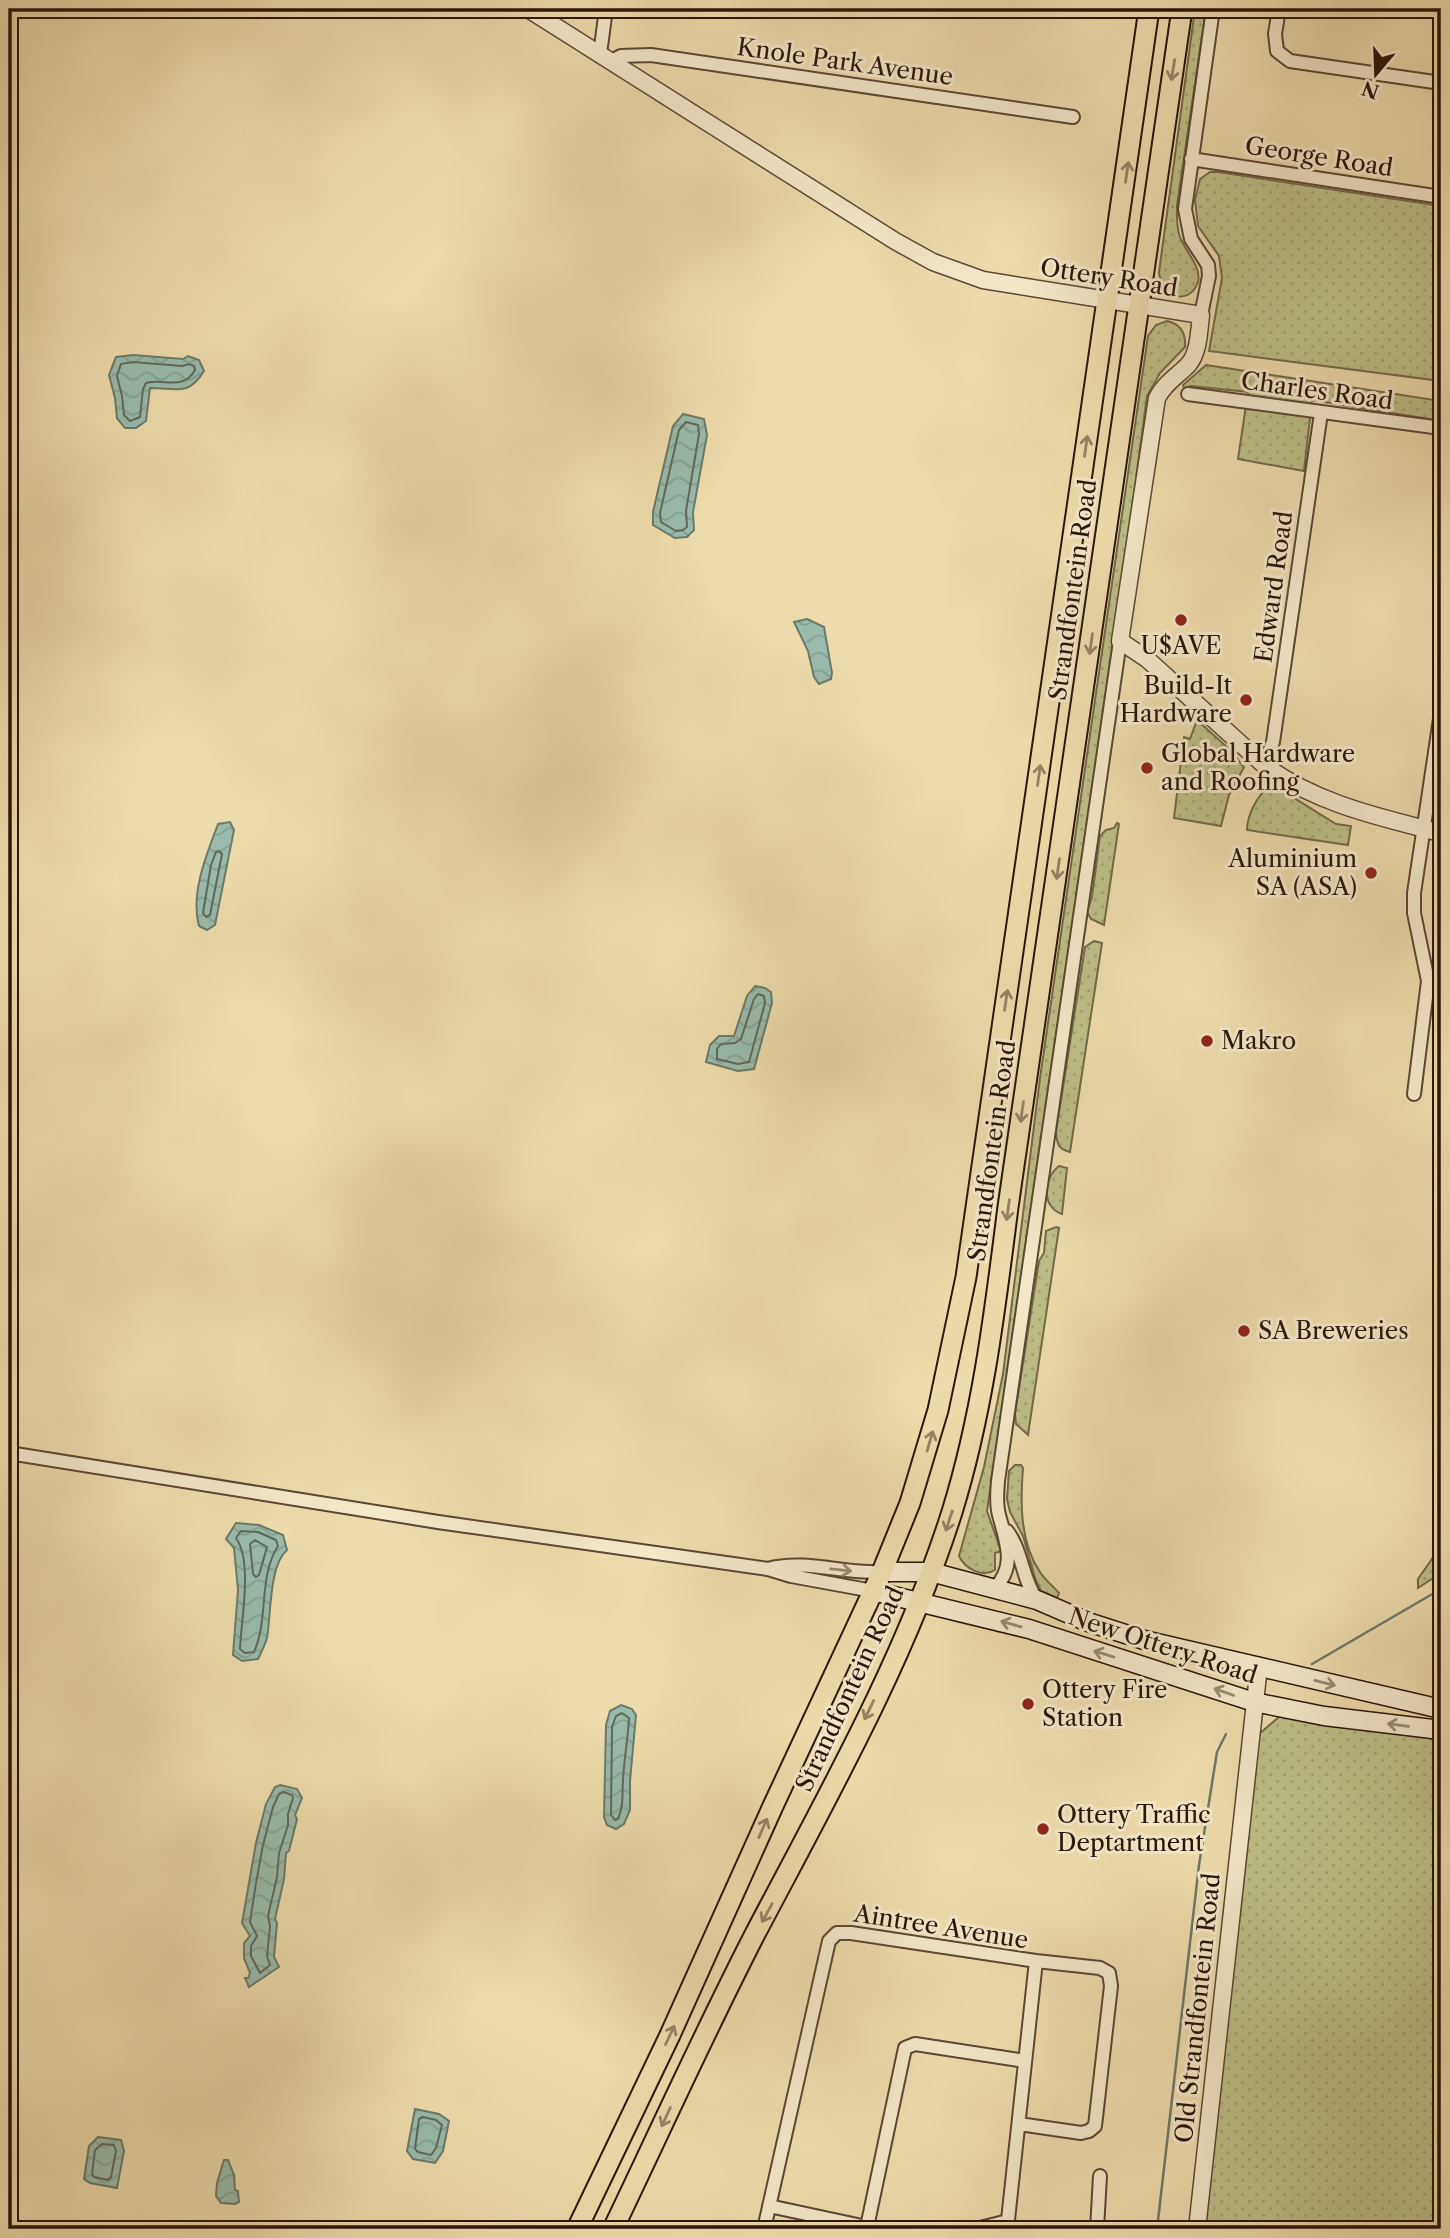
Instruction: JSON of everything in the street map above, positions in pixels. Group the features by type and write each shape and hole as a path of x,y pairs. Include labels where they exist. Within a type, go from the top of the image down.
{"main road":[{"name":"Strandfontein Road","path":"577,2229 670,2035 773,1806 883,1572 910,1503 939,1410 966,1277 1149,9"},
{"name":"Strandfontein Road","path":"613,2229 749,1946 829,1793 899,1649 931,1572 965,1464 988,1360 1182,9"},
{"name":"New Ottery Road","path":"883,1572 931,1572 1037,1600 1112,1631 1440,1708"},
{"name":"New Ottery Road","path":"873,1591 1030,1629 1254,1702 1324,1716 1441,1730"}],"street":[{"name":"Ottery Road","path":"528,9 895,241 933,262 983,280 1201,316 1193,356 1188,365 1170,379 1157,398 1120,641"},
{"path":"605,58 606,9"},
{"path":"1201,316 1209,276 1208,265 1191,239 1185,209 1213,9"},
{"path":"1279,9 1275,34 1277,51 1290,61 1441,83"},
{"name":"Knole Park Avenue","path":"605,58 650,55 1073,117"},
{"name":"George Road","path":"1191,159 1441,197"},
{"name":"Charles Road","path":"1188,394 1441,428"},
{"name":"Edward Road","path":"1264,765 1273,742 1321,413"},
{"path":"994,1589 1002,1581 1009,1565 997,1507 998,1481 1120,641 1147,659 1264,765 1301,789 1332,803 1441,833"},
{"path":"1414,1094 1428,981 1414,904 1441,712"},
{"path":"9,1453 438,1522 768,1569 791,1576 873,1591"},
{"path":"1002,1525 1014,1541 1030,1589 1037,1600"},
{"path":"768,1569 784,1564 866,1573 883,1572"},
{"name":"Old Strandfontein Road","path":"1197,2229 1259,1666"},
{"name":"Aintree Avenue","path":"764,2229 831,1937 837,1933 1036,1961 1008,2225"},
{"path":"1019,2124 1081,2133 1095,2126 1111,1986 1111,1978 1106,1969 1036,1961"},
{"path":"769,2206 871,2228 905,2048 915,2044 1025,2061"},
{"path":"1097,2229 1100,2176"},
{"path":"976,2229 1008,2225"}],"green space":[{"path":"1195,9 1206,9 1177,217 1180,237 1199,276 1194,290 1188,295 1176,296 1165,288 1159,272"},
{"path":"1210,172 1441,206 1441,381 1209,351 1222,278 1219,256 1198,226 1195,200 1200,179"},
{"path":"1167,321 1182,330 1185,347 1160,373 1147,396 987,1511 1001,1551 995,1553 995,1570 980,1573 965,1565 959,1556 984,1467 1003,1374 1040,1078 1148,336 1156,325"},
{"path":"1206,365 1441,401 1441,421 1312,400 1304,471 1238,459 1248,392 1191,386 1184,388 1183,385"},
{"path":"1197,720 1229,749 1244,767 1229,795 1221,826 1174,818 1184,737 1190,739"},
{"path":"1269,787 1278,788 1336,824 1351,826 1348,845 1247,830 1254,806 1260,795"},
{"path":"1119,824 1104,925 1091,919 1087,912 1092,897 1100,836 1106,830 1114,828"},
{"path":"1094,941 1102,943 1070,1152 1059,1145 1056,1132 1085,947"},
{"path":"1059,1166 1067,1168 1062,1214 1050,1205 1047,1192 1050,1178"},
{"path":"1059,1228 1028,1435 1016,1424 1015,1414 1039,1261 1044,1253 1046,1231"},
{"path":"1015,1465 1021,1465 1023,1468 1022,1508 1028,1548 1044,1578 1059,1593 1057,1598 1041,1591 1023,1536 1010,1512 1007,1499 1009,1471"},
{"path":"1441,1546 1441,1573 1418,1588 1418,1579"},
{"path":"1280,1716 1441,1740 1441,2229 1205,2229 1259,1734"}],"water":[{"path":"133,355 183,359 188,356 199,360 204,371 187,388 150,388 146,421 136,428 125,428 117,418 109,375 116,357"},
{"path":"683,414 704,419 707,435 693,512 694,530 687,537 675,538 653,525 653,512 673,426"},
{"path":"807,619 824,627 832,673 831,679 819,684 814,677 808,651 794,622"},
{"path":"9,666 17,763 15,797 9,803"},
{"path":"230,822 234,830 215,925 207,930 199,926 198,887 218,824"},
{"path":"755,986 771,992 772,1003 754,1069 738,1071 706,1062 710,1045 719,1036 734,1036 747,996"},
{"path":"236,1523 259,1525 283,1535 287,1550 281,1557 274,1579 264,1646 258,1659 242,1661 233,1655 238,1590 234,1548 226,1539"},
{"path":"621,1705 632,1709 636,1715 630,1810 624,1824 616,1829 607,1825 604,1817 606,1725 610,1711"},
{"path":"280,1785 297,1789 302,1798 295,1815 297,1819 289,1851 286,1853 284,1879 275,1919 277,1923 274,1957 279,1967 249,1987 245,1978 248,1978 250,1973 244,1958 244,1943 250,1936 242,1923 266,1804 275,1787"},
{"path":"415,2109 439,2114 449,2121 443,2151 435,2163 413,2159 407,2151"},
{"path":"98,2137 121,2140 124,2151 117,2188 90,2183 84,2179 89,2146"},
{"path":"224,2160 228,2160 234,2175 235,2190 238,2191 239,2202 235,2204 221,2203 216,2196"}],"waterway":[{"path":"1312,1664 1441,1589"},
{"path":"1157,2229 1199,1865 1217,1752 1226,1734"}],"place":[{"name":"U$AVE","path":"1181,620"},
{"name":"Build-It Hardware","path":"1246,700"},
{"name":"Global Hardware and Roofing","path":"1147,768"},
{"name":"Aluminium SA (ASA)","path":"1371,873"},
{"name":"Makro","path":"1207,1041"},
{"name":"SA Breweries","path":"1244,1331"},
{"name":"Ottery Fire Station","path":"1028,1704"},
{"name":"Ottery Traffic Deptartment","path":"1043,1829"}]}
